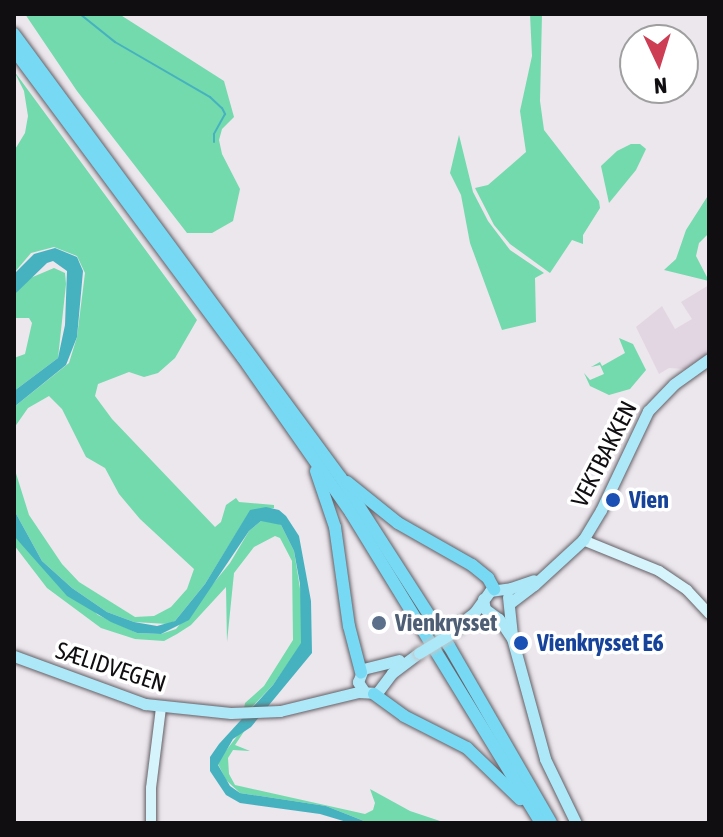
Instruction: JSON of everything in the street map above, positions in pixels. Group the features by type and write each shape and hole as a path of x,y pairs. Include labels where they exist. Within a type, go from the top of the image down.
{"highway":[{"path":"14,34 341,478 463,669 551,823"},
{"path":"14,50 305,446 416,614 541,823"},
{"path":"305,446 335,527 359,675"},
{"path":"341,478 398,523 472,565 498,590"},
{"path":"369,693 467,748 532,808"}],"main road":[{"name":"VEKTBAKKEN","path":"459,627 509,606 583,540 601,510 648,411 674,384 709,359"},
{"path":"583,540 659,571 687,590 709,614"},
{"name":"VEKTBAKKEN","path":"498,590 545,575"},
{"path":"336,697 383,689 386,679 418,652 459,627 483,599 498,590 509,606 512,638 545,759 576,823"},
{"path":"483,599 484,606 512,638"},
{"path":"336,697 369,666 378,667 418,652"},
{"name":"SÆLIDVEGEN","path":"14,656 112,694 166,709 267,712 336,697"},
{"path":"378,667 386,679"},
{"path":"359,675 369,693"},
{"path":"151,823 151,788 166,709"}],"shaded area":[{"path":"709,285 709,353 685,369 669,368 659,374 636,327 662,306 675,329 692,319 681,302"}],"green space":[{"path":"25,14 119,14 224,81 234,117 222,129 219,140 222,154 240,189 233,221 212,233 187,233 77,91"},
{"path":"530,14 542,14 540,101 544,130 599,201 600,208 583,235 583,244 572,240 550,273 510,244 494,225 475,188 488,185 526,152 520,111 532,56"},
{"path":"14,71 197,320 175,358 158,373 144,377 129,372 98,384 95,396 112,419 215,527 221,522 226,505 236,498 239,502 274,505 274,508 250,511 205,584 175,621 168,624 134,622 107,612 72,588 42,561 14,510 14,467 29,515 62,564 79,582 135,617 154,616 171,607 187,589 194,569 140,519 119,494 105,468 86,457 62,409 49,396 28,408 14,428 14,407 69,363 77,337 85,273 77,256 54,247 31,253 14,273 14,151 25,133 28,116 24,91"},
{"path":"459,135 473,192 488,221 510,250 544,273 535,278 536,322 502,330 470,243 461,195 450,173"},
{"path":"631,144 640,144 646,149 636,170 609,203 601,166 617,151"},
{"path":"709,194 709,233 699,243 696,256 709,281 664,270 676,259 686,230"},
{"path":"54,268 65,273 66,284 58,358 14,391 14,358 25,354 32,323 29,318 14,318 14,295 28,279"},
{"path":"619,338 633,344 646,370 630,389 609,395 590,386 584,373 590,380 604,374 600,365 591,367 600,362 602,366 625,353"},
{"path":"271,520 281,525 294,551 302,601 302,643 273,685 250,709 244,709 245,703 264,686 293,640 292,561 280,538 275,536 254,547 234,573 227,642 226,587 191,625 177,634 164,641 135,639 101,628 47,588 14,545 14,536 98,615 137,633 161,634 176,629 230,563 249,531 261,521"},
{"path":"245,730 235,745 250,751 233,750 228,758 229,774 235,785 365,814 373,810 375,803 370,789 410,811 446,823 369,823 326,806 240,793 226,780 217,762"}],"water":[{"path":"55,248 77,257 83,271 77,337 66,365 14,407 14,391 58,358 65,325 67,271 53,261 47,263 14,295 14,274 34,254"},
{"path":"266,507 279,510 286,516 299,536 311,601 312,653 251,727 233,739 218,765 230,786 240,793 326,806 369,823 350,823 320,814 240,803 226,795 210,771 210,757 219,744 273,685 301,643 300,584 294,551 281,525 261,521 249,531 189,620 161,634 137,633 111,622 67,596 14,536 14,510 42,561 72,588 107,612 157,626 175,621 205,584 250,510"}],"waterway":[{"path":"80,14 115,42 210,97 222,108 225,114 214,134 214,142"}],"place":[{"name":"Vien","path":"613,500"},
{"name":"Vienkrysset","path":"379,623"},
{"name":"Vienkrysset E6","path":"521,643"}]}
